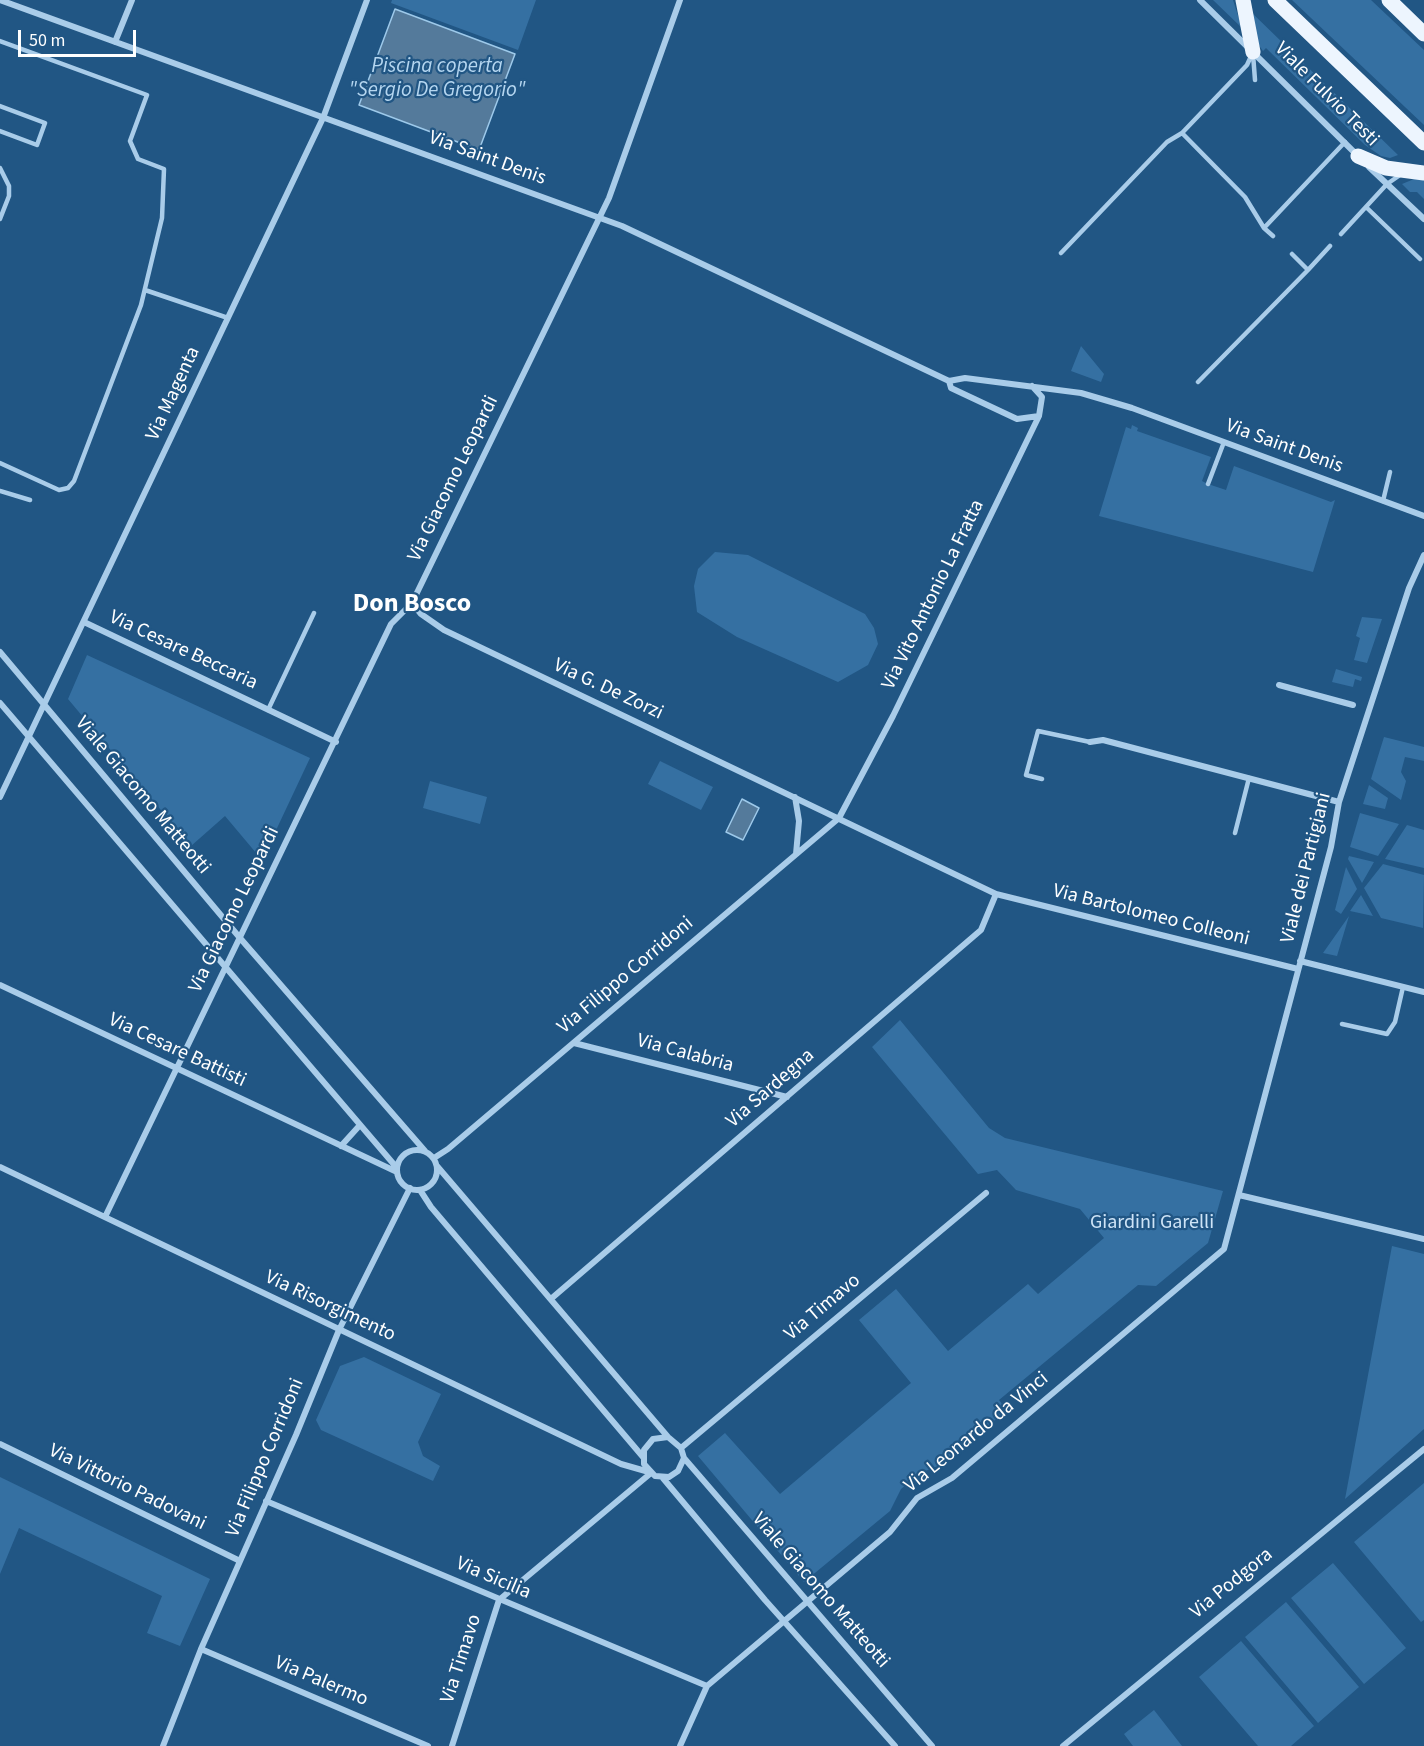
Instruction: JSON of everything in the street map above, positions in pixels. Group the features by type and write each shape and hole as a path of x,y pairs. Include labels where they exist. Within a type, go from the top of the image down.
{"main road":[{"path":"1243,0 1253,52"},
{"name":"Viale Fulvio Testi","path":"1275,0 1424,143"},
{"path":"1389,0 1424,34"},
{"path":"1359,156 1386,168 1424,173"}],"street":[{"name":"Via Saint Denis","path":"0,0 600,217 949,381 965,378 1081,393 1132,408 1424,516"},
{"path":"115,42 132,0"},
{"name":"Via Magenta","path":"0,796 322,118 367,0"},
{"name":"Via Giacomo Leopardi","path":"105,1217 391,624 412,603 609,198 680,0"},
{"name":"Viale Fulvio Testi","path":"1200,0 1424,219"},
{"name":"Via Saint Denis","path":"949,381 951,388 1017,419 1039,416"},
{"path":"1032,386 1042,397 1039,416"},
{"name":"Via Vito Antonio La Fratta","path":"839,818 898,705 1039,416"},
{"name":"Viale dei Partigiani","path":"1239,1195 1331,847 1339,802 1409,588 1424,555"},
{"name":"Via G. De Zorzi","path":"412,603 421,614 444,630 996,894"},
{"name":"Via Cesare Beccaria","path":"84,622 336,742"},
{"name":"Viale Giacomo Matteotti","path":"0,652 240,938 425,1151"},
{"path":"1279,685 1353,705"},
{"path":"0,703 360,1125 397,1170 401,1182 410,1188 420,1190 430,1186 436,1177 437,1166"},
{"path":"1090,742 1103,740 1339,802"},
{"path":"795,797 799,821 796,854"},
{"name":"Via Filippo Corridoni","path":"434,1158 839,818"},
{"name":"Via Bartolomeo Colleoni","path":"996,894 1298,969"},
{"name":"Via Sardegna","path":"552,1298 981,930 996,894"},
{"path":"1300,961 1424,992"},
{"name":"Via Cesare Battisti","path":"0,985 176,1070 397,1170"},
{"name":"Via Calabria","path":"574,1042 787,1097"},
{"path":"341,1146 360,1125"},
{"path":"397,1170 406,1152 425,1151 434,1158 437,1166 552,1298 668,1437 681,1448"},
{"name":"Via Risorgimento","path":"0,1167 621,1464 650,1473"},
{"name":"Via Filippo Corridoni","path":"163,1746 201,1649 339,1330 410,1188"},
{"path":"420,1190 431,1208 643,1456 650,1473 662,1478 895,1746"},
{"name":"Via Timavo","path":"681,1448 986,1193"},
{"path":"1239,1195 1424,1239"},
{"name":"Via Leonardo da Vinci","path":"680,1746 707,1686 806,1600 816,1595 890,1532 917,1498 952,1478 1215,1259 1224,1249 1239,1195"},
{"path":"643,1456 648,1443 653,1439 668,1437"},
{"name":"Via Vittorio Padovani","path":"0,1444 240,1561"},
{"name":"Viale Giacomo Matteotti","path":"681,1448 684,1458 932,1746"},
{"name":"Via Podgora","path":"1063,1746 1424,1449"},
{"path":"662,1478 678,1471 684,1458"},
{"name":"Via Timavo","path":"452,1746 499,1600 650,1473"},
{"name":"Via Sicilia","path":"266,1501 707,1686"},
{"name":"Via Palermo","path":"201,1649 428,1746"}],"lane":[{"path":"0,41 147,95 130,141 138,159 164,169 162,218 146,290 74,482 68,488 59,490 0,463"},
{"path":"1253,52 1256,80"},
{"path":"1061,253 1167,142 1182,133 1246,65 1253,52"},
{"path":"0,106 45,123 37,145 0,131"},
{"path":"1182,133 1245,197 1264,228 1273,236"},
{"path":"1264,228 1345,142"},
{"path":"0,168 9,186 9,196 0,219"},
{"path":"1341,234 1387,184 1405,172"},
{"path":"1366,207 1420,259"},
{"path":"1198,382 1330,246"},
{"path":"1292,254 1308,270"},
{"path":"146,290 228,318"},
{"path":"1208,484 1224,442"},
{"path":"1383,501 1390,472"},
{"path":"0,491 30,500"},
{"name":"Via Cesare Beccaria","path":"268,710 314,613"},
{"path":"1042,779 1026,775 1038,731 1090,742"},
{"path":"1235,833 1249,778"},
{"path":"1341,1024 1387,1034 1395,1023 1403,987"}],"green space":[{"path":"392,0 536,0 518,50 391,3"},
{"path":"1213,0 1233,0 1242,28"},
{"path":"1292,0 1371,0 1424,50 1424,125"},
{"path":"1249,10 1398,155 1390,158 1381,156 1365,145 1266,48 1263,51 1255,40"},
{"path":"1419,177 1424,180 1424,199 1417,192 1410,192 1402,184"},
{"path":"1081,346 1104,374 1101,382 1071,371"},
{"path":"1132,425 1138,428 1137,431 1211,457 1202,481 1208,484 1226,490 1234,466 1331,502 1335,500 1313,572 1099,516 1126,427 1131,429"},
{"path":"715,552 748,555 865,614 874,628 878,644 868,665 838,682 737,637 697,612 694,586 698,569"},
{"path":"1362,617 1382,619 1367,663 1354,660 1360,638 1356,636"},
{"path":"87,655 310,758 262,860 225,816 191,846 68,699"},
{"path":"1336,669 1362,677 1361,681 1355,679 1353,687 1332,682"},
{"path":"1384,737 1424,747 1424,761 1405,757 1401,772 1406,781 1401,800 1371,779"},
{"path":"660,761 713,787 701,810 648,784"},
{"path":"430,781 487,797 480,824 423,808"},
{"path":"1369,785 1388,798 1385,809 1363,804"},
{"path":"1360,813 1399,824 1378,856 1350,847"},
{"path":"1407,825 1424,830 1424,868 1385,859"},
{"path":"1349,856 1374,862 1362,883 1348,859"},
{"path":"1383,864 1424,875 1423,928 1381,918 1364,888"},
{"path":"1346,867 1357,889 1341,914 1335,910"},
{"path":"1361,895 1373,916 1350,911"},
{"path":"1349,916 1337,956 1323,953"},
{"name":"Giardini Garelli","path":"900,1020 989,1128 1005,1138 1223,1191 1208,1243 1156,1286 1138,1285 999,1400 1007,1410 941,1465 920,1473 901,1489 890,1511 804,1582 698,1456 725,1433 780,1494 911,1383 859,1320 896,1289 948,1351 1028,1284 1038,1294 1104,1238 1080,1209 1016,1190 997,1170 978,1174 872,1047"},
{"path":"1392,1246 1424,1254 1424,1429 1345,1499"},
{"path":"364,1357 441,1394 418,1442 423,1456 440,1466 433,1481 321,1430 316,1420 340,1366"},
{"path":"0,1477 210,1579 180,1646 147,1633 162,1596 19,1528 0,1574"},
{"path":"1424,1483 1424,1620 1421,1622 1354,1542"},
{"path":"1333,1563 1406,1648 1364,1684 1291,1598"},
{"path":"1286,1602 1359,1687 1318,1723 1245,1637"},
{"path":"1241,1641 1314,1726 1291,1746 1258,1746 1199,1677"},
{"path":"1154,1710 1182,1746 1133,1746 1124,1734"}],"water":[{"name":"Piscina coperta \"Sergio De Gregorio\"","path":"395,9 515,54 479,150 359,105"},
{"path":"742,799 759,808 743,840 726,832"}],"district":[{"name":"Don Bosco","path":"412,605"}]}
